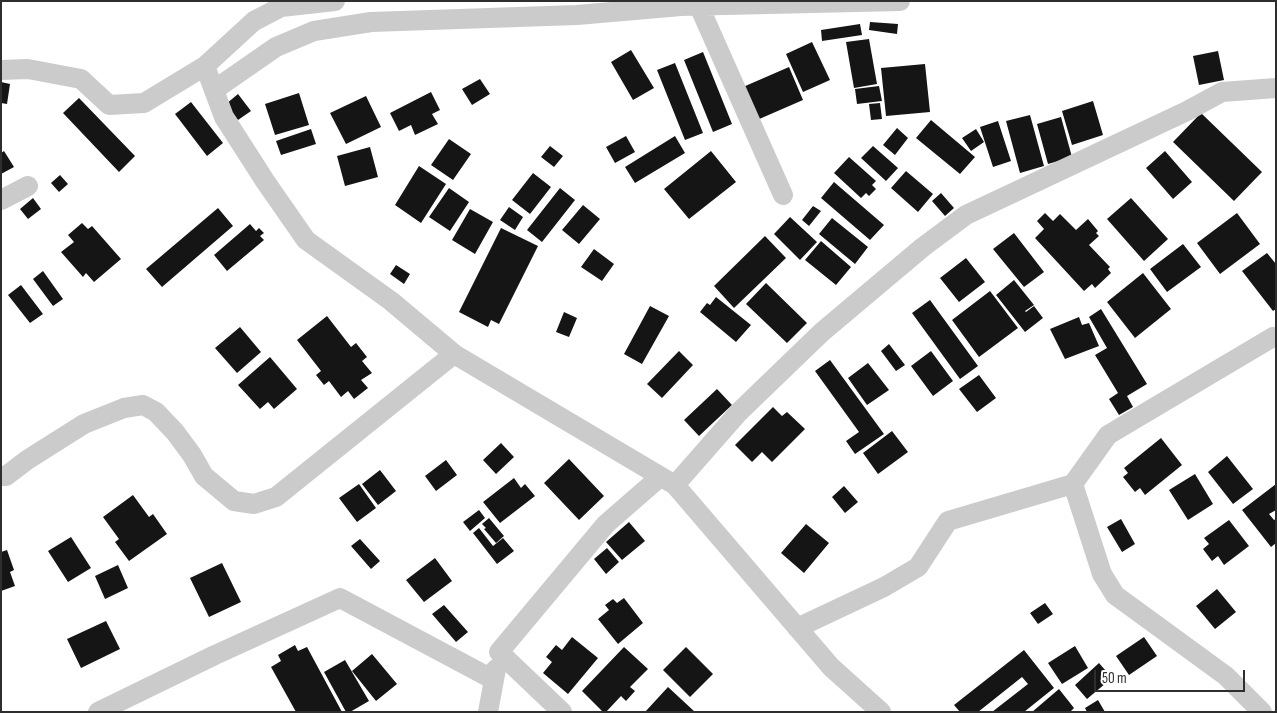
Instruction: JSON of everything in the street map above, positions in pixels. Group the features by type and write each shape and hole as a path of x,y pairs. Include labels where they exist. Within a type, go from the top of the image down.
{"street":[{"path":"1,70 28,69 81,79 109,105 144,103 205,66 254,21 281,7 335,1"},
{"path":"214,90 276,47 314,31 371,22 577,14 699,6 900,1"},
{"path":"699,6 783,195"},
{"path":"205,66 224,117 306,240 391,301 454,354 668,481 831,667 881,712"},
{"path":"488,712 500,652 606,524 668,481 822,332 923,247 966,215 1222,92 1276,88"},
{"path":"1,200 28,186"},
{"path":"797,628 884,587 918,567 948,521 1073,484 1108,435 1275,337"},
{"path":"1,476 6,476 27,460 84,424 124,408 143,405 156,412 175,432 192,455 204,476 234,501 254,504 276,498 454,354"},
{"path":"1073,484 1102,574 1115,595 1226,676 1262,712"},
{"path":"98,712 215,655 340,598 494,680"},
{"path":"500,652 562,712"}],"building":[{"path":"870,22 898,24 897,34 869,30"},
{"path":"860,24 862,35 822,41 821,30"},
{"path":"869,39 877,84 854,88 846,42"},
{"path":"812,42 830,80 803,92 786,54"},
{"path":"631,50 654,88 633,100 611,62"},
{"path":"1218,51 1224,80 1199,85 1193,56"},
{"path":"703,52 732,124 713,132 684,60"},
{"path":"675,63 703,133 685,140 657,70"},
{"path":"925,64 930,112 886,116 881,68"},
{"path":"789,67 803,100 757,120 743,87"},
{"path":"480,79 490,94 472,105 462,89"},
{"path":"1,82 10,84 7,104 1,103"},
{"path":"879,86 882,101 857,104 855,89"},
{"path":"431,92 440,110 432,114 438,124 415,135 411,125 399,131 390,113"},
{"path":"299,93 309,125 275,135 265,104"},
{"path":"238,94 251,111 238,120 226,104"},
{"path":"366,96 381,127 346,144 330,113"},
{"path":"79,98 135,156 119,172 63,113"},
{"path":"1093,101 1103,135 1072,145 1062,111"},
{"path":"191,102 223,143 207,156 175,114"},
{"path":"880,103 882,119 871,120 869,104"},
{"path":"1201,113 1262,172 1234,201 1173,142"},
{"path":"1030,115 1044,166 1020,173 1006,121"},
{"path":"1061,117 1072,157 1048,164 1037,124"},
{"path":"931,120 975,157 960,174 916,138"},
{"path":"998,121 1011,161 993,167 980,127"},
{"path":"897,128 908,138 895,155 883,145"},
{"path":"311,129 316,144 281,155 276,141"},
{"path":"976,129 984,142 971,151 962,138"},
{"path":"626,136 635,152 615,163 606,147"},
{"path":"675,136 685,153 635,183 625,167"},
{"path":"449,139 471,154 453,180 431,165"},
{"path":"550,146 563,156 554,167 541,157"},
{"path":"873,146 898,168 886,181 861,158"},
{"path":"370,147 378,177 345,186 337,156"},
{"path":"4,151 14,167 1,174 1,153"},
{"path":"711,151 736,182 689,219 664,189"},
{"path":"1165,151 1192,182 1173,199 1146,168"},
{"path":"849,157 876,181 872,185 876,189 869,196 866,193 861,198 834,173"},
{"path":"419,166 446,184 421,223 395,205"},
{"path":"906,171 933,194 918,212 891,188"},
{"path":"533,173 551,187 530,214 512,200"},
{"path":"60,175 68,184 59,192 51,183"},
{"path":"834,182 884,225 870,240 821,198"},
{"path":"449,188 469,202 450,231 429,217"},
{"path":"560,188 575,200 542,242 527,230"},
{"path":"941,193 954,208 945,216 932,201"},
{"path":"33,198 41,209 28,219 20,209"},
{"path":"1131,198 1168,239 1144,261 1107,219"},
{"path":"583,205 600,219 579,244 562,230"},
{"path":"813,206 821,211 809,226 802,220"},
{"path":"509,207 523,217 515,230 500,220"},
{"path":"218,208 233,226 162,287 146,269"},
{"path":"470,209 493,222 475,254 452,240"},
{"path":"1045,213 1053,221 1060,214 1076,230 1088,219 1098,231 1096,233 1099,236 1089,245 1110,267 1108,269 1111,273 1095,288 1092,284 1084,291 1035,238 1044,229 1037,221"},
{"path":"1237,213 1260,244 1220,274 1197,243"},
{"path":"790,217 817,242 800,260 774,234"},
{"path":"832,218 868,247 855,264 819,234"},
{"path":"82,223 88,229 92,226 121,259 94,282 86,273 83,277 61,252 74,242 68,235"},
{"path":"250,224 256,231 259,228 264,233 260,236 264,240 227,271 214,255"},
{"path":"501,228 538,246 499,324 491,320 488,327 459,312"},
{"path":"1014,233 1044,272 1024,287 993,249"},
{"path":"765,236 786,258 734,308 714,286"},
{"path":"821,241 851,267 836,285 805,260"},
{"path":"1183,244 1201,267 1167,292 1150,269"},
{"path":"594,249 614,264 602,281 581,267"},
{"path":"1267,253 1276,264 1276,309 1273,311 1242,271"},
{"path":"966,258 985,282 959,302 940,278"},
{"path":"396,265 410,274 404,284 390,274"},
{"path":"43,271 63,299 53,306 33,279"},
{"path":"1143,273 1171,309 1135,338 1107,302"},
{"path":"1014,280 1034,305 1025,311 1034,306 1043,318 1025,332 996,295"},
{"path":"766,283 807,323 787,343 746,304"},
{"path":"21,285 43,314 30,323 8,295"},
{"path":"990,291 1018,328 979,357 952,320"},
{"path":"716,297 751,325 736,342 700,312 707,303 710,305"},
{"path":"930,300 978,366 960,379 912,313"},
{"path":"650,306 669,316 642,364 624,354"},
{"path":"1101,309 1147,384 1127,396 1133,407 1119,415 1109,399 1118,393 1095,355 1107,348 1089,317"},
{"path":"564,312 577,318 569,337 556,332"},
{"path":"327,316 351,347 356,343 367,357 362,361 372,373 361,380 368,388 354,399 348,391 341,397 329,381 324,385 316,375 321,371 297,340"},
{"path":"1079,317 1082,325 1089,323 1099,346 1065,359 1050,329"},
{"path":"240,327 261,352 237,373 215,348"},
{"path":"889,344 905,365 896,371 881,351"},
{"path":"679,351 693,365 662,398 647,384"},
{"path":"931,351 953,381 933,396 911,366"},
{"path":"270,357 297,389 274,409 268,402 260,409 238,385"},
{"path":"830,360 884,434 855,454 846,441 859,432 815,371"},
{"path":"868,363 889,390 867,405 848,378"},
{"path":"979,375 996,398 977,412 959,389"},
{"path":"717,389 732,405 699,436 684,420"},
{"path":"773,407 782,416 787,412 805,429 772,462 762,452 752,462 735,445"},
{"path":"892,431 908,452 878,474 863,453"},
{"path":"1161,438 1182,465 1145,495 1140,488 1135,492 1123,477 1128,473 1124,468"},
{"path":"501,443 514,457 496,474 483,460"},
{"path":"1227,456 1253,489 1233,504 1208,472"},
{"path":"569,459 604,496 579,520 544,483"},
{"path":"446,460 457,475 436,491 425,476"},
{"path":"380,470 396,491 378,505 362,484"},
{"path":"1195,474 1213,504 1188,520 1169,490"},
{"path":"514,478 521,488 525,484 535,496 500,523 483,502"},
{"path":"359,484 376,508 357,522 339,498"},
{"path":"1276,484 1276,510 1269,514 1274,520 1276,519 1276,543 1271,547 1242,510"},
{"path":"844,486 858,502 845,513 832,497"},
{"path":"133,495 149,517 153,514 167,534 129,561 115,542 119,539 103,517"},
{"path":"479,510 485,518 470,531 463,522"},
{"path":"489,518 504,536 496,543 482,524"},
{"path":"1121,519 1135,544 1122,552 1107,527"},
{"path":"1229,520 1249,546 1224,565 1218,556 1212,561 1203,549 1209,544 1204,538"},
{"path":"629,522 645,541 622,560 606,542"},
{"path":"806,524 829,543 804,573 781,553"},
{"path":"479,528 493,546 503,538 514,551 497,564 473,533"},
{"path":"71,537 91,568 68,582 48,551"},
{"path":"360,539 380,561 371,569 351,546"},
{"path":"607,548 619,562 606,574 594,559"},
{"path":"7,550 14,570 10,572 15,586 1,591 1,552"},
{"path":"435,558 452,581 424,602 406,580"},
{"path":"222,563 241,602 209,617 190,578"},
{"path":"118,565 128,588 105,599 95,576"},
{"path":"1217,589 1236,612 1215,629 1196,606"},
{"path":"624,598 643,623 618,644 598,619 609,610 605,605 613,599 617,603"},
{"path":"1045,603 1053,614 1038,624 1030,613"},
{"path":"444,605 468,632 456,642 432,614"},
{"path":"106,621 120,649 81,668 67,639"},
{"path":"572,637 598,658 568,694 543,673 552,662 546,657 556,645 562,650"},
{"path":"1144,637 1157,656 1129,675 1116,656"},
{"path":"295,645 298,651 307,647 342,712 296,712 271,667 281,661 278,655"},
{"path":"1075,646 1088,668 1062,684 1048,663"},
{"path":"624,647 648,669 630,687 635,691 626,701 621,696 606,712 603,712 582,691"},
{"path":"686,647 713,674 690,697 663,670"},
{"path":"1024,650 1054,688 1024,712 992,712 1028,684 1022,677 978,712 960,712 954,705"},
{"path":"372,654 397,684 376,701 352,671"},
{"path":"345,660 369,701 350,712 346,712 324,672"},
{"path":"1099,663 1112,678 1087,699 1075,685"},
{"path":"668,687 695,712 645,712"},
{"path":"1059,689 1074,708 1070,712 1032,712"},
{"path":"1098,700 1105,712 1087,712 1085,708"}]}
